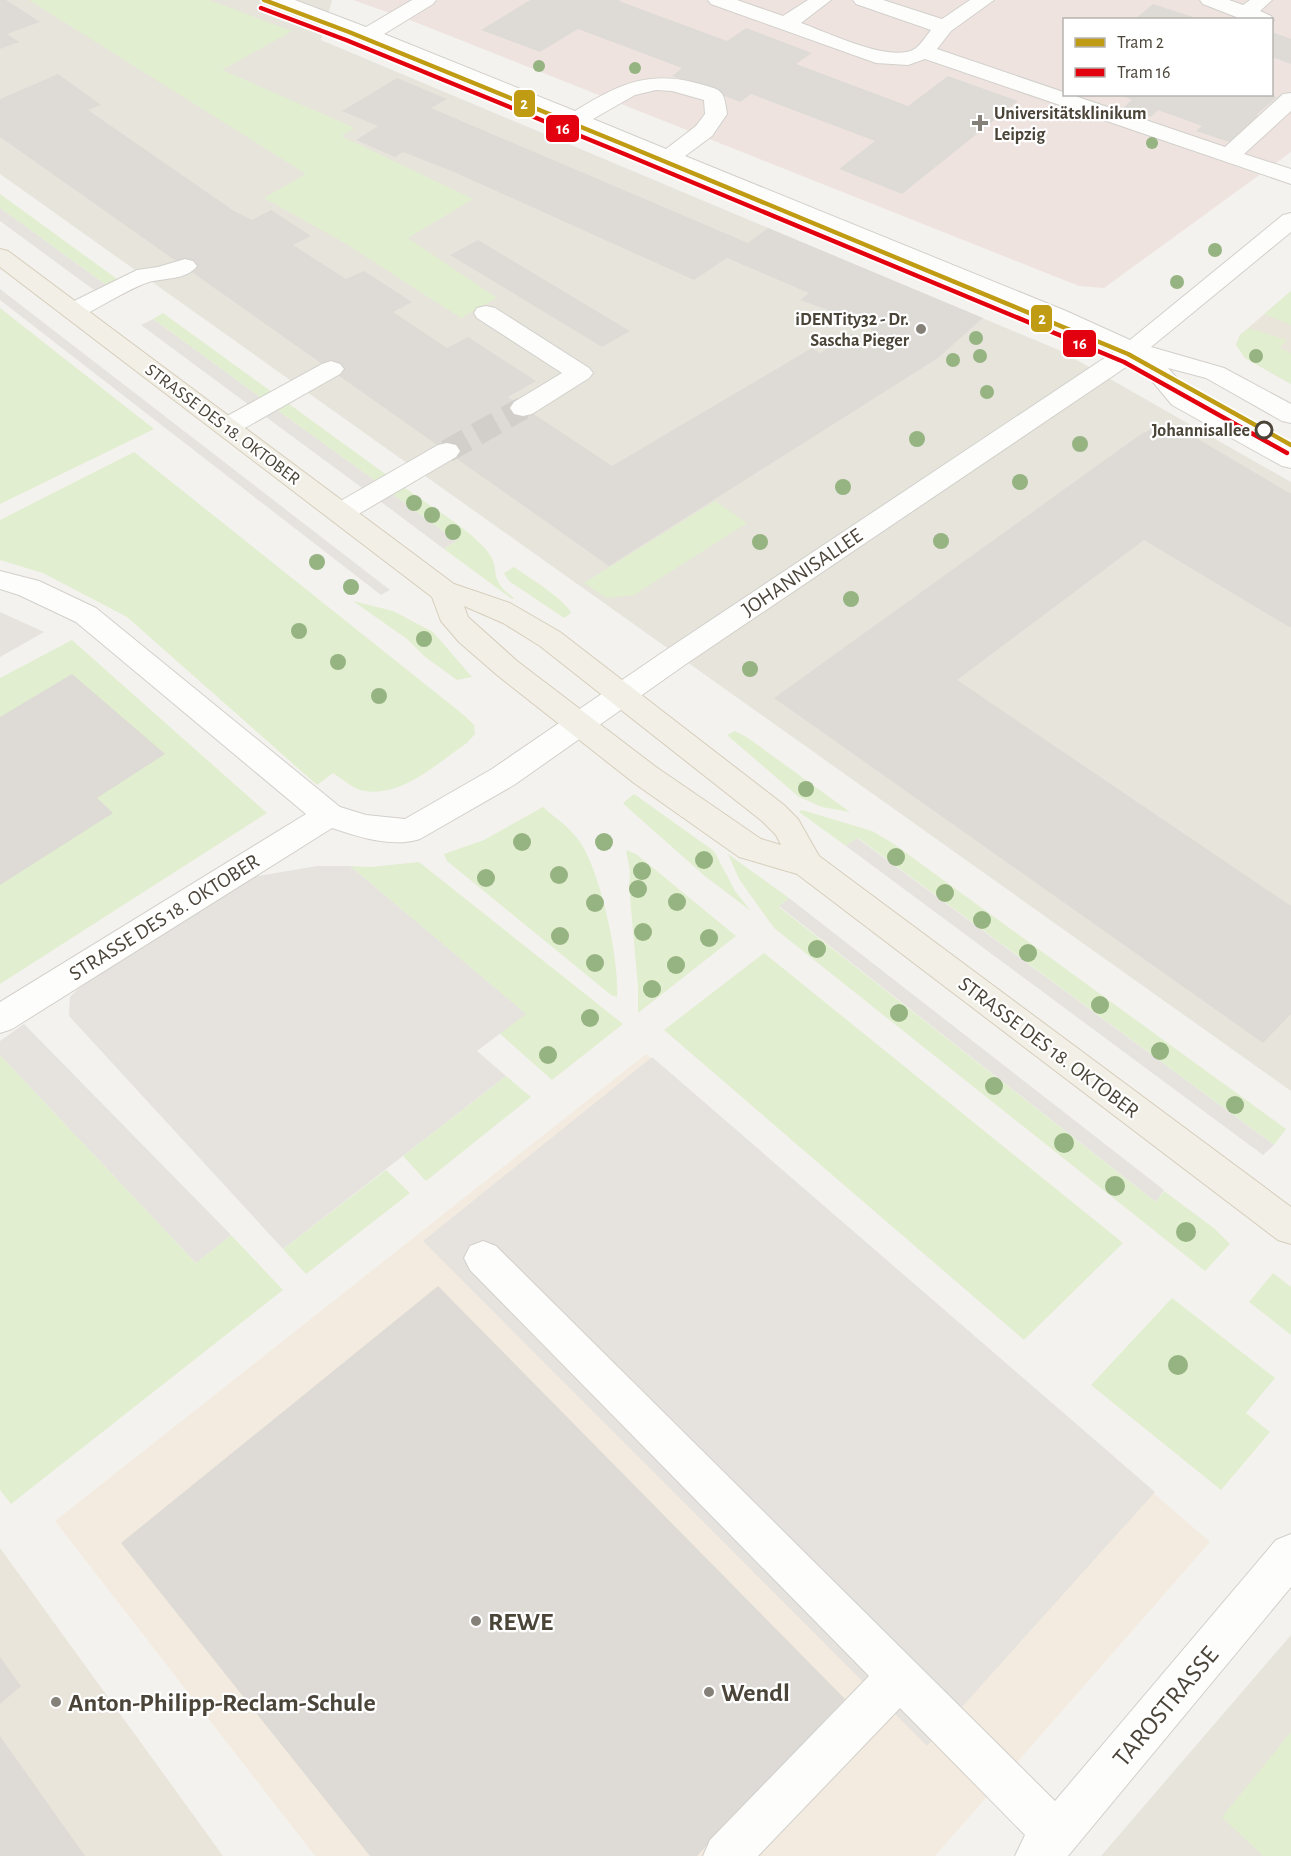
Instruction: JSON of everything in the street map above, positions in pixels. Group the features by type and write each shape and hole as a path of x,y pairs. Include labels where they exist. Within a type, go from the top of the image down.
{"main road":[{"name":"STRASSE DES 18. OKTOBER","path":"0,256 446,592 487,603 519,619 550,639 687,743 773,813 787,827 808,865"},
{"name":"STRASSE DES 18. OKTOBER","path":"446,592 455,621 469,635 579,725 645,775 750,848 808,865 1291,1228"}],"street":[{"path":"337,22 343,0"},
{"path":"367,35 426,0"},
{"path":"718,0 883,59 908,59 924,52 944,27 984,0"},
{"path":"786,24 821,0"},
{"path":"864,0 944,27"},
{"path":"1210,0 1260,18"},
{"path":"1262,0 1266,18"},
{"path":"288,2 1057,316 1133,350 1215,373 1291,415"},
{"path":"924,52 1291,177"},
{"path":"576,120 637,86 664,82 714,96 716,114 704,131 668,158"},
{"path":"1229,156 1291,99"},
{"name":"JOHANNISALLEE","path":"621,695 1133,350 1291,220"},
{"path":"74,311 145,275 161,274 185,266"},
{"path":"486,313 580,373 523,408"},
{"path":"1133,350 1157,371 1180,399 1291,460"},
{"path":"226,427 331,369"},
{"path":"340,513 447,451"},
{"path":"0,580 29,588 86,615 329,815 365,827 409,831 503,777 621,695"},
{"name":"STRASSE DES 18. OKTOBER","path":"0,1019 329,815"},
{"path":"483,1258 899,1677 1047,1845"},
{"name":"TAROSTRASSE","path":"1047,1845 1291,1555"},
{"path":"726,1856 899,1677"}],"shaded area":[{"path":"0,0 332,0 321,40 1061,351 1291,482 1291,1091 0,174"},
{"name":"Universitätsklinikum Leipzig","path":"353,0 1291,0 1291,152 1104,288 1079,286 415,22"},
{"path":"0,208 106,285 94,290 0,221"},
{"path":"0,289 390,590 381,595 0,300"},
{"path":"1291,291 1291,384 1245,358 1236,345 1240,335"},
{"path":"153,319 261,398 249,405 141,325"},
{"path":"277,410 377,482 365,490 266,417"},
{"path":"391,493 456,541 444,549 380,501"},
{"path":"0,612 44,632 0,657"},
{"path":"857,838 1274,1145 1263,1155 846,846"},
{"path":"317,866 350,866 526,1014 477,1051 506,1076 283,1249 69,1016 70,997 125,957 253,877"},
{"path":"789,898 1164,1190 1156,1202 779,906"},
{"path":"24,1024 231,1235 196,1263 0,1055 0,1041"},
{"path":"646,1054 1210,1542 935,1856 315,1856 55,1521"},
{"path":"652,1057 1155,1492 927,1746 423,1241"},
{"name":"Anton-Philipp-Reclam-Schule","path":"0,1548 223,1856 0,1856"},
{"path":"1291,1635 1291,1856 1101,1856"}],"green space":[{"path":"29,0 209,0 292,31 222,70 355,128 341,136 473,199 408,238 497,298 461,318 343,242 264,198 306,174"},
{"path":"0,194 117,279 106,285 0,208"},
{"path":"1291,291 1291,325 1264,314"},
{"path":"0,308 154,429 0,504"},
{"path":"163,313 272,392 261,398 153,319"},
{"path":"1249,328 1287,340 1280,348 1291,353 1291,384 1245,358 1236,345 1240,335"},
{"path":"289,404 388,476 377,482 277,410"},
{"path":"134,452 465,716 474,725 475,734 467,743 431,769 404,785 389,790 375,792 360,790 333,773 317,785 127,617 43,573 0,560 0,520"},
{"path":"404,487 481,544 492,558 500,585 514,598 512,599 444,549 456,541 391,493"},
{"path":"715,501 747,523 634,595 606,598 584,583"},
{"path":"514,567 562,601 571,613 564,618 509,581 504,573"},
{"path":"353,601 393,611 433,632 472,677 457,680 424,656 407,639"},
{"path":"72,640 267,813 0,984 0,678"},
{"path":"735,731 850,812 822,807 799,797 727,735"},
{"path":"634,794 714,851 735,891 751,911 706,877 623,803"},
{"path":"543,807 577,838 593,870 601,891 612,938 617,997 611,995 447,861 444,854 484,840"},
{"path":"802,810 872,831 891,842 1286,1129 1274,1145 858,838 846,846 799,812"},
{"path":"626,850 636,854 736,936 638,1013 638,987 629,886 630,871"},
{"path":"728,854 789,898 779,907 1156,1202 1164,1191 1215,1229 1230,1244 1205,1271 774,928 739,879"},
{"path":"419,862 623,1024 552,1080 499,1033 525,1014 350,866 371,867"},
{"path":"764,953 1123,1243 1024,1340 664,1030"},
{"path":"0,1055 196,1263 231,1235 283,1290 11,1504 0,1490"},
{"path":"506,1076 531,1097 426,1181 403,1156"},
{"path":"386,1170 410,1193 306,1274 283,1249"},
{"path":"1273,1273 1291,1287 1291,1335 1249,1302"},
{"path":"1172,1298 1275,1378 1246,1413 1270,1432 1221,1490 1091,1385"},
{"path":"1291,1732 1291,1856 1263,1856 1222,1817"}],"building":[{"path":"0,0 6,0 40,22 7,34 19,42 0,49"},
{"path":"530,0 621,0 619,1 727,41 746,28 812,53 796,64 908,106 948,76 1018,101 902,194 839,169 875,141 751,94 740,102 672,76 682,68 578,29 540,52 481,30"},
{"path":"1153,4 1196,18 1136,18"},
{"path":"1273,32 1291,39 1291,64 1273,57"},
{"path":"58,74 101,105 88,110 234,211 252,220 271,210 311,236 293,245 346,279 364,271 412,302 393,312 447,348 468,337 536,381 508,397 612,466 812,348 820,353 852,334 864,339 872,333 870,325 800,300 809,293 727,258 694,280 454,172 403,152 395,157 356,140 378,126 342,111 397,78 447,99 431,108 748,243 768,228 983,318 938,358 609,566 0,137 0,99"},
{"path":"1122,96 1277,97 1256,115 1264,118 1253,128 1247,126 1229,142 1196,131 1202,126 1158,110 1151,117 1124,107 1132,100"},
{"path":"478,240 630,331 602,347 450,255"},
{"path":"1163,428 1186,432 1291,494 1291,628 1144,540 957,680 1291,906 1291,1014 1263,1043 774,698 1141,434 1152,429"},
{"path":"72,674 165,754 97,798 113,813 0,885 0,717"},
{"name":"REWE","path":"438,1286 845,1699 697,1856 370,1856 121,1543"},
{"path":"0,1657 21,1686 0,1704"},
{"path":"0,1736 85,1856 0,1856"}],"tunnel":[{"path":"447,451 523,408"}],"tram line":[{"name":"2","path":"264,0 349,32 625,145 1128,354 1291,445"},
{"name":"16","path":"261,8 346,40 622,153 1124,362 1287,453"}],"place":[{"name":"Universitätsklinikum Leipzig","path":"980,123"},
{"name":"iDENTity32 - Dr. Sascha Pieger","path":"921,329"},
{"name":"Johannisallee","path":"1264,430"},
{"name":"REWE","path":"476,1621"},
{"name":"Wendl","path":"709,1692"},
{"name":"Anton-Philipp-Reclam-Schule","path":"56,1702"}]}
